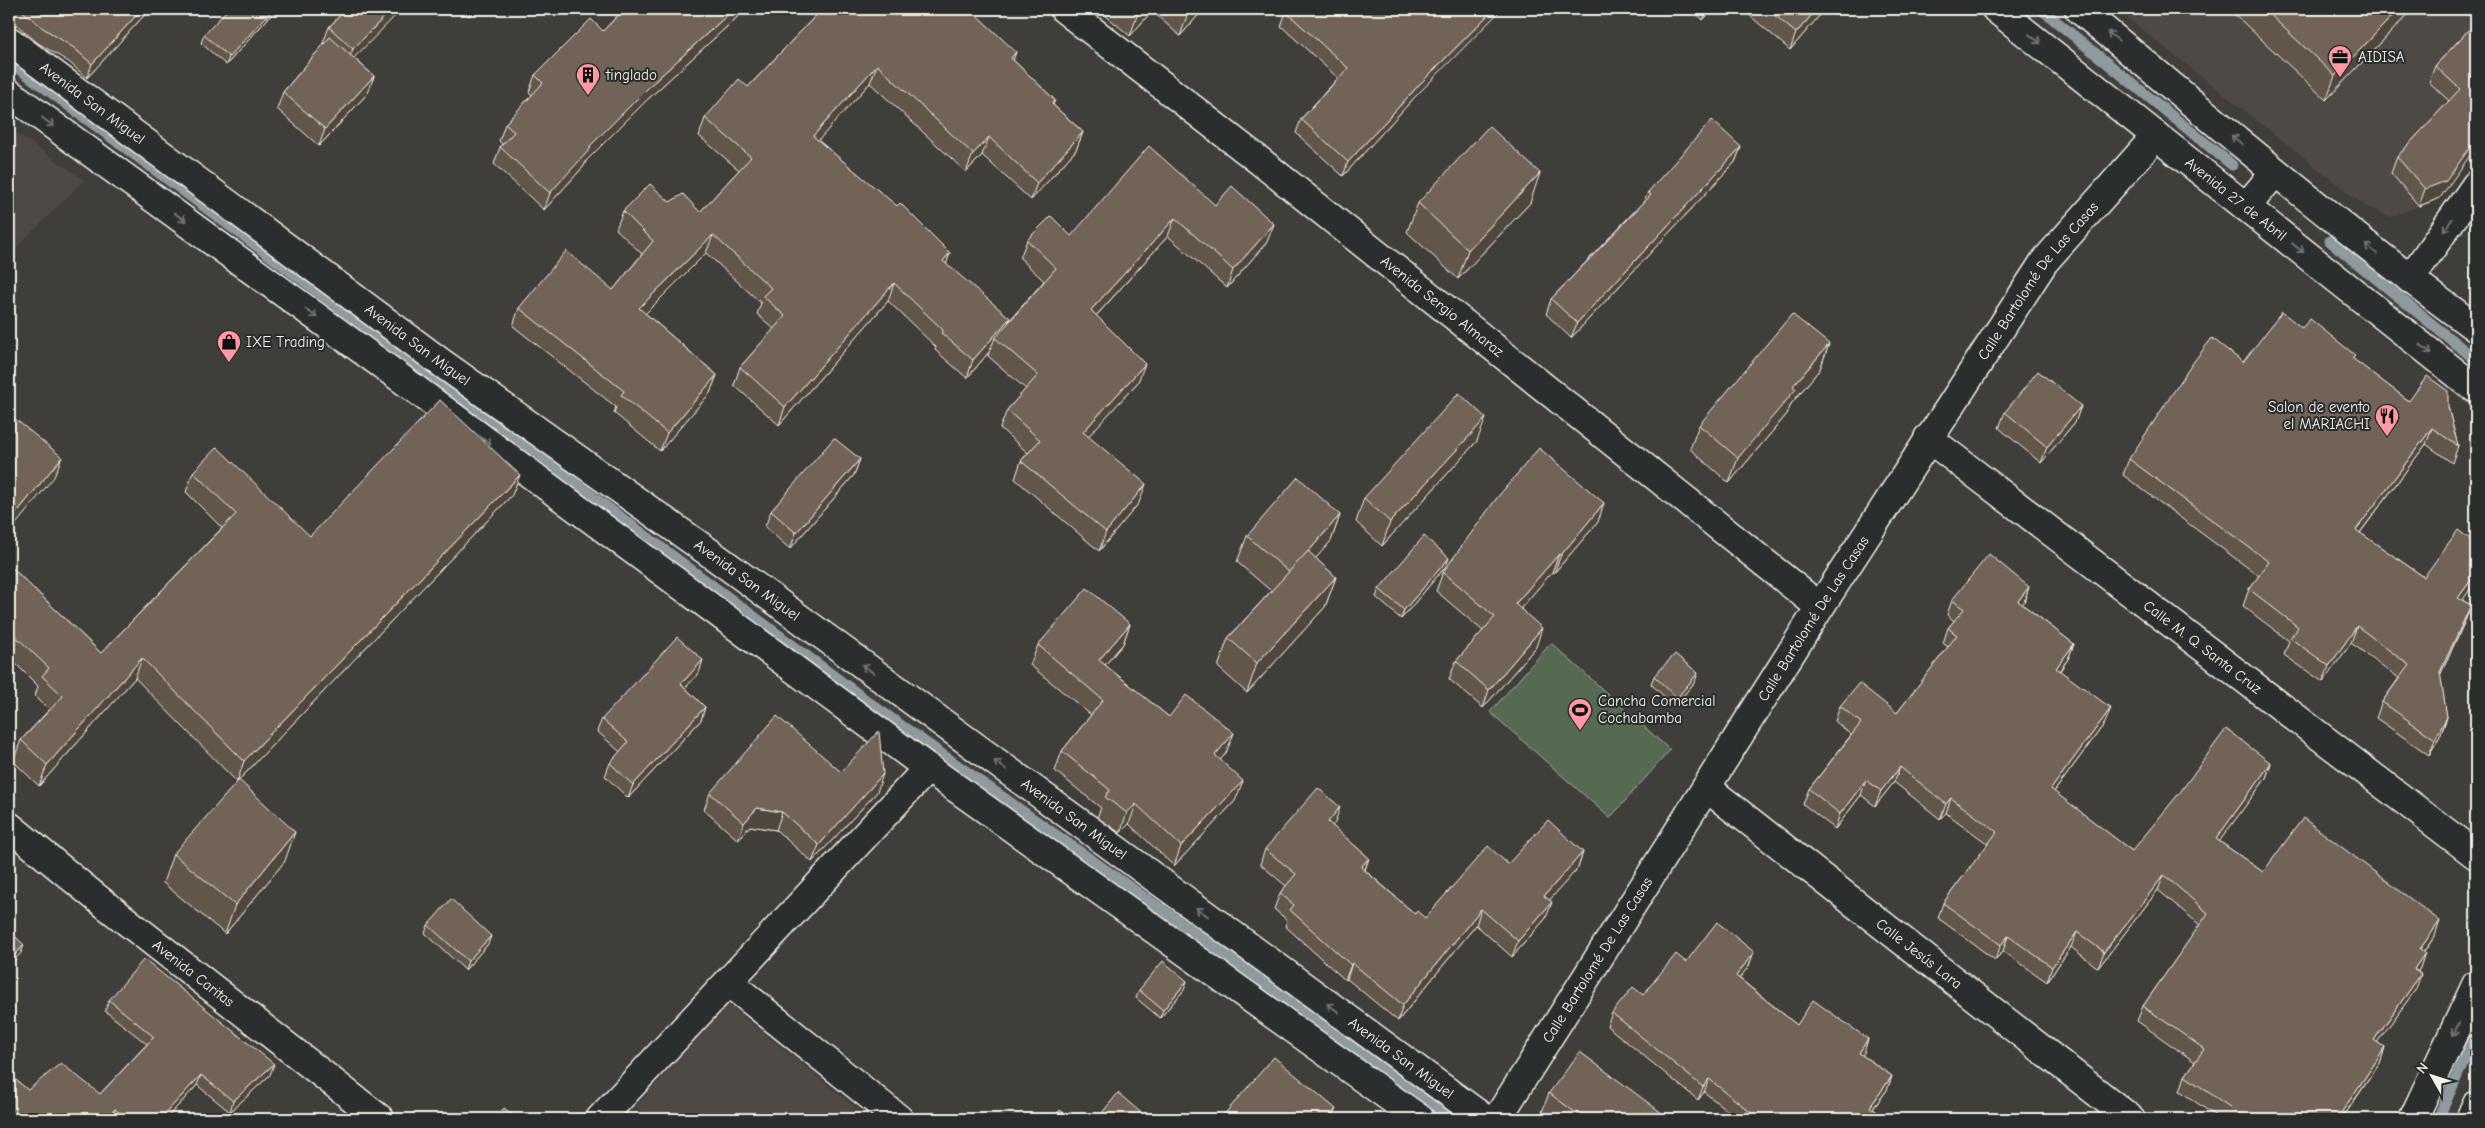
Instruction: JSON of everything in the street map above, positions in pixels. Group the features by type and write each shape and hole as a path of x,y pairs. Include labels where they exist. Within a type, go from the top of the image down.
{"street":[{"name":"Avenida Sergio Almaraz","path":"1064,9 1256,158 1820,607"},
{"name":"Avenida 27 de Abril","path":"1996,9 2476,389"},
{"path":"2079,9 2275,172 2410,279 2476,328"},
{"name":"Avenida San Miguel","path":"9,41 443,364 710,553 1485,1119"},
{"path":"9,93 410,385 928,768 1420,1119"},
{"name":"Calle Bartolomé De Las Casas","path":"1497,1119 1820,607 2044,262 2156,136"},
{"path":"2246,207 2275,172"},
{"path":"2410,279 2476,185"},
{"name":"Calle M. Q. Santa Cruz","path":"1928,438 2476,855"},
{"path":"600,1119 928,768"},
{"name":"Calle Jesús Lara","path":"1707,788 2131,1119"},
{"name":"Avenida Caritas","path":"9,826 93,895 380,1119"},
{"path":"728,982 899,1119"},
{"path":"2413,1119 2476,985"},
{"path":"2470,1119 2476,1105"}],"shaded area":[{"name":"AIDISA","path":"2116,9 2476,9 2476,147 2440,198 2390,217 2364,205"},
{"path":"9,128 84,180 9,255"},
{"path":"728,1004 858,1110 862,1119 651,1119 635,1107"}],"green space":[{"name":"Cancha Comercial Cochabamba","path":"1551,643 1670,750 1610,818 1490,712"}],"building":[{"path":"20,9 142,9 92,64 74,48 43,28"},
{"path":"228,9 273,9 229,57 204,35"},
{"path":"346,9 392,9 353,49 329,27"},
{"path":"624,9 734,9 654,82 589,147 591,148 550,193 500,147 514,132 505,124 543,83 535,75 591,19 603,31"},
{"path":"822,9 970,9 1016,52 1011,58 1055,100 1052,104 1083,132 1037,183 989,137 973,154 877,65 813,136 897,206 900,203 950,253 943,261 1010,318 973,360 941,333 943,330 894,283 785,407 740,367 785,316 763,296 771,288 713,235 639,308 717,375 667,433 621,395 624,391 519,308 566,251 613,290 653,241 623,211 650,184 670,202 683,194 700,212 751,157 705,118 739,79 748,87"},
{"path":"1133,9 1142,9 1138,13"},
{"path":"1183,9 1192,9 1188,13"},
{"path":"1289,9 1494,9 1418,86 1348,162 1301,119 1348,68 1286,12"},
{"path":"1767,9 1817,9 1796,33"},
{"path":"2264,9 2399,9 2335,76"},
{"path":"2476,22 2476,139 2446,181 2425,189 2397,157 2460,89 2435,66"},
{"path":"330,37 374,76 325,129 283,92"},
{"path":"1712,120 1741,147 1577,323 1551,299 1651,195 1648,192"},
{"path":"1489,126 1540,173 1468,250 1418,203"},
{"path":"1149,146 1215,205 1232,186 1274,224 1233,270 1175,218 1091,310 1145,364 1083,432 1146,484 1106,532 1021,461 1040,440 1007,410 1038,375 995,338 1056,268 1027,240 1051,216 1071,236"},
{"path":"2282,312 2302,328 2310,319 2355,355 2352,358 2409,401 2427,376 2448,391 2448,407 2458,446 2432,428 2356,530 2424,577 2458,530 2476,544 2476,573 2458,598 2471,605 2440,672 2447,717 2435,739 2382,702 2409,665 2357,626 2329,666 2290,638 2298,627 2249,589 2269,562 2129,459 2192,364 2212,338 2243,362"},
{"path":"1792,314 1829,344 1793,386 1796,389 1738,458 1699,425"},
{"path":"2038,371 2081,406 2047,447 2005,412"},
{"path":"1459,393 1486,418 1390,522 1364,498"},
{"path":"440,400 520,475 244,761 142,658 47,765 21,740 63,696 42,676 49,668 9,630 9,565 101,653 236,514 193,472 217,447 310,536"},
{"path":"9,414 62,457 9,522"},
{"path":"834,438 860,459 796,533 771,511"},
{"path":"1539,448 1604,503 1561,555 1559,554 1515,604 1542,628 1489,690 1456,661 1495,617 1443,572 1496,499"},
{"path":"1298,477 1340,515 1289,572 1247,536"},
{"path":"1424,536 1449,558 1404,610 1379,589"},
{"path":"1308,551 1336,577 1257,663 1228,638"},
{"path":"1989,554 2029,587 2018,601 2074,644 2056,668 2111,708 2051,789 2132,851 2181,791 2226,729 2271,763 2216,839 2263,872 2303,818 2440,921 2420,949 2425,953 2414,969 2421,974 2374,1040 2385,1048 2341,1113 2348,1119 2244,1119 2185,1076 2204,1049 2143,1006 2208,913 2164,875 2104,952 2077,932 2052,967 2008,936 2001,945 1943,903 1997,832 1951,798 1946,804 1900,767 1881,791 1866,780 1840,814 1809,789 1861,723 1840,706 1859,683 1897,713 1957,635 1948,628 1964,609 1952,600"},
{"path":"1087,588 1130,624 1099,660 1169,717 1186,695 1234,733 1215,755 1243,781 1181,846 1136,804 1127,813 1105,797 1110,790 1062,751 1103,700 1038,645"},
{"path":"677,637 703,660 681,684 705,707 633,785 610,763 628,742 602,719"},
{"path":"1675,654 1698,673 1677,698 1654,676"},
{"path":"777,716 841,772 879,731 883,774 819,845 782,812 757,808 744,823 710,793"},
{"path":"239,780 295,832 235,905 173,854"},
{"path":"1318,788 1340,807 1328,822 1369,858 1361,867 1415,914 1417,911 1425,918 1488,846 1508,864 1548,820 1583,852 1544,896 1552,902 1518,941 1481,909 1403,1005 1352,963 1351,965 1290,910 1294,905 1280,893 1296,874 1265,849"},
{"path":"9,890 14,894 9,900"},
{"path":"451,899 491,936 468,961 428,925"},
{"path":"1717,922 1754,952 1736,976 1797,1025 1813,1000 1868,1039 1859,1053 1892,1076 1870,1107 1887,1119 1759,1119 1709,1079 1703,1087 1612,1013 1633,987 1643,995 1676,954 1686,962"},
{"path":"9,930 24,945 9,961"},
{"path":"144,959 274,1064 233,1101 201,1075 160,1119 126,1119 115,1109 107,1119 9,1119 9,1074 28,1090 61,1063 100,1094 154,1037 109,1000"},
{"path":"1163,961 1187,981 1163,1010 1139,990"},
{"path":"1580,1052 1670,1119 1584,1119 1549,1093"},
{"path":"1274,1057 1336,1109 1327,1119 1220,1119"},
{"path":"1118,1093 1146,1117 1144,1119 1097,1119"},
{"path":"504,1108 518,1119 495,1119"},
{"path":"1060,1110 1071,1119 1052,1119"}],"waterway":[{"path":"2041,9 2232,165"},
{"path":"9,61 875,707 1226,955 1451,1119"},
{"path":"2330,241 2476,360"},
{"path":"2438,1119 2476,1033"}],"place":[{"name":"AIDISA","path":"2340,78"},
{"name":"tinglado","path":"588,96"},
{"name":"IXE Trading","path":"229,363"},
{"name":"Salon de evento el MARIACHI","path":"2387,437"},
{"name":"Cancha Comercial Cochabamba","path":"1580,731"}]}
